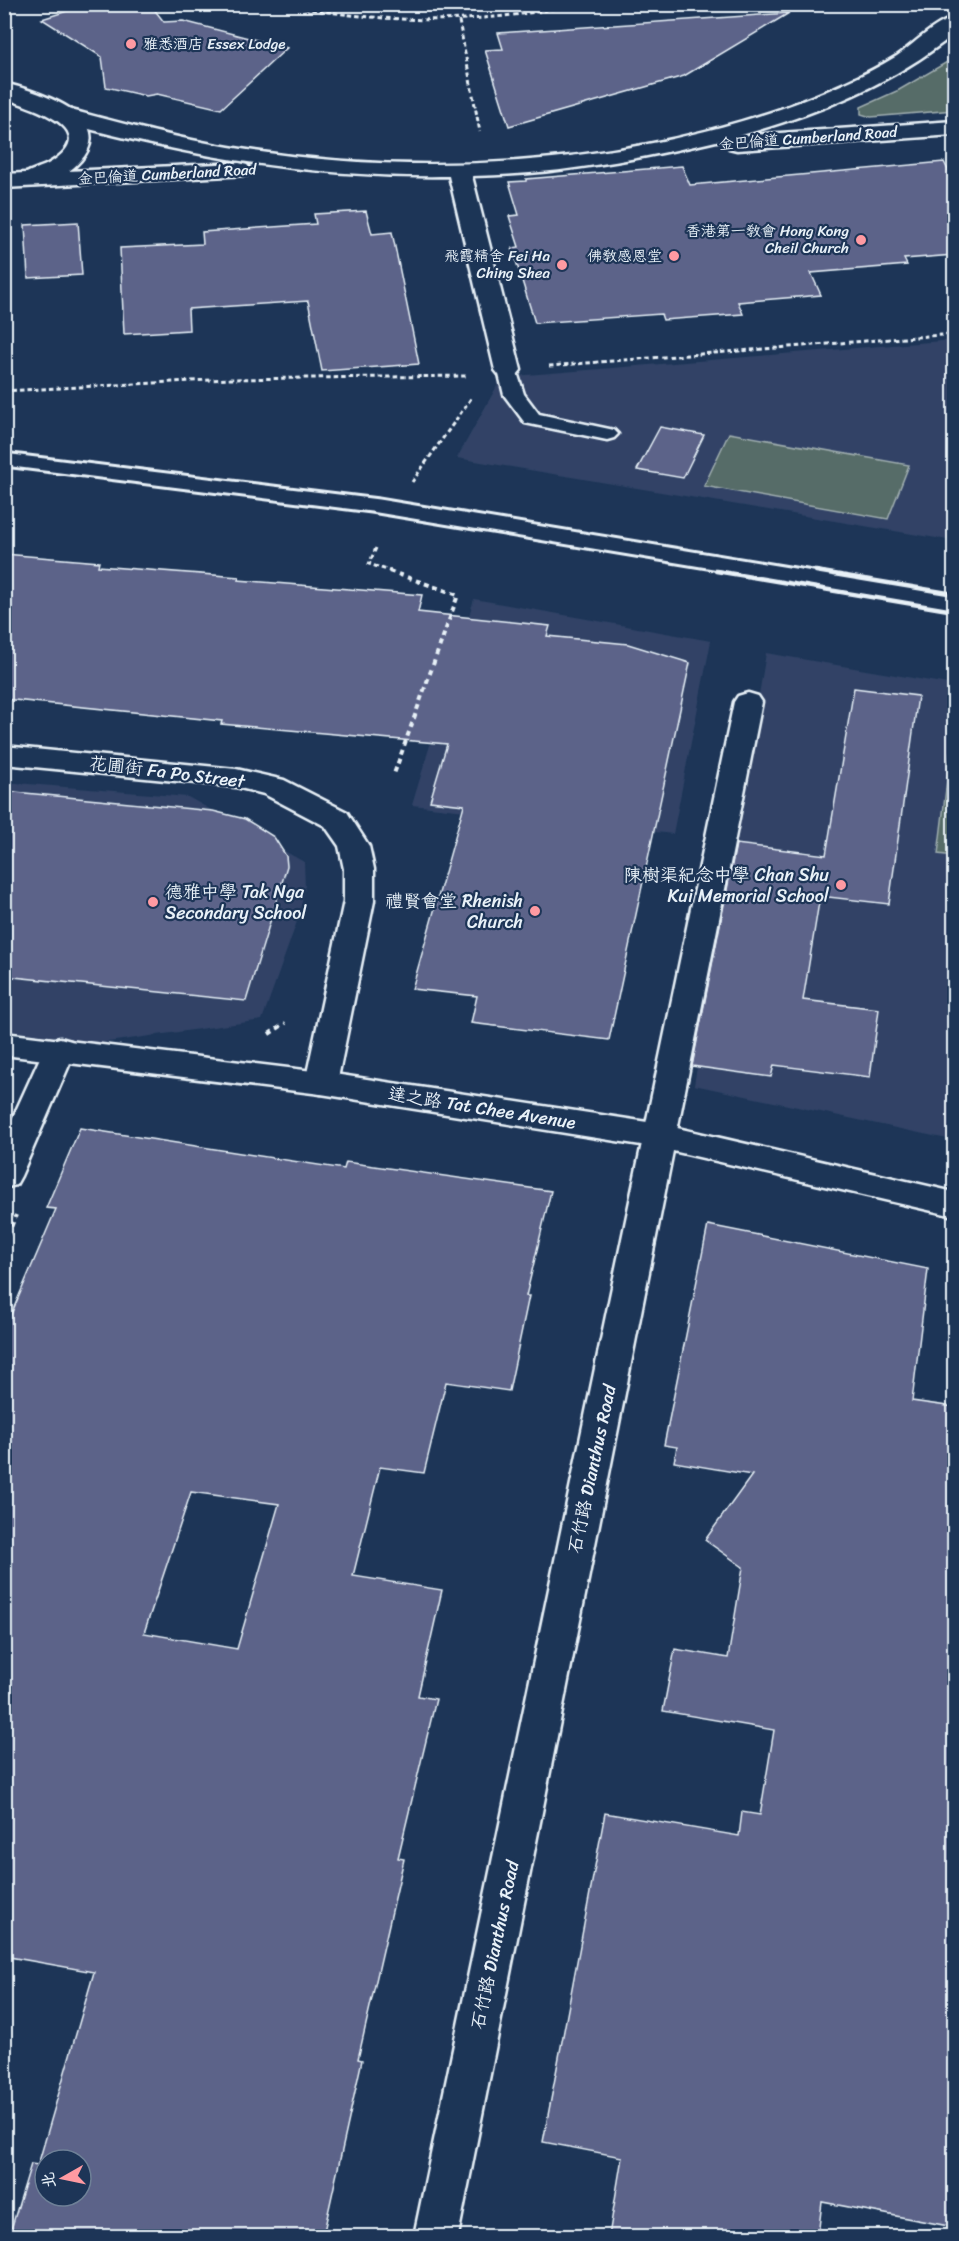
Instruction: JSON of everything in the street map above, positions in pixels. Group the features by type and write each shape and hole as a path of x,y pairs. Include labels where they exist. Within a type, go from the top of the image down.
{"street":[{"path":"4,90 68,116 120,132 201,150 330,166 459,169 562,162 661,147 752,125 832,97 907,60 954,24"},
{"path":"832,97 826,105 827,113 833,121 845,128 879,134"},
{"path":"31,180 51,172 67,161 75,151 80,138 77,126 68,116"},
{"name":"金巴倫道 Cumberland Road","path":"661,147 954,128"},
{"name":"金巴倫道 Cumberland Road","path":"4,181 330,166"},
{"path":"459,169 498,373"},
{"name":"石竹路 Dianthus Road","path":"436,2236 748,702"},
{"name":"花圃街 Fa Po Street","path":"4,755 236,778 274,787 336,819 354,846 359,869 359,901 321,1083"},
{"name":"達之路 Tat Chee Avenue","path":"4,1044 60,1049 321,1083 660,1136 954,1204"},
{"path":"4,1176 60,1049"}],"lane":[{"path":"498,373 532,419 607,434"}],"path":[{"path":"282,4 372,19 459,21 533,14 578,4"},
{"path":"459,21 481,138"},
{"path":"4,392 229,379 498,373 954,334"},
{"path":"412,482 498,373"},
{"path":"376,548 369,564 458,595 394,774"},
{"path":"267,1035 289,1020"},
{"path":"4,1244 20,1205"}],"shaded area":[{"path":"954,340 954,541 457,458 502,377"},
{"path":"474,599 711,641 673,834 412,805"},
{"name":"陳樹渠紀念中學 Chan Shu Kui Memorial School","path":"766,653 954,685 954,1120 952,1140 694,1085"},
{"name":"德雅中學 Tak Nga Secondary School","path":"4,782 188,797 304,862 305,887 299,916 262,1020 60,1049 5,1038"}],"green space":[{"path":"954,58 954,110 871,117 861,114 861,107 899,90"},
{"path":"729,433 909,465 888,519 704,486"},
{"path":"954,723 954,856 938,854"}],"building":[{"path":"89,4 150,4 164,22 183,21 287,48 221,109 157,94 146,96 106,87 102,57 42,19"},
{"path":"789,13 684,76 509,126 485,50 503,49 498,33"},
{"path":"944,162 954,182 954,255 904,259 907,265 811,273 821,295 738,302 743,314 663,320 661,314 535,323 512,248 519,247 509,216 519,215 509,182 682,166 690,185"},
{"path":"366,211 372,234 392,232 419,364 322,371 308,301 188,309 189,330 124,334 120,248 203,244 202,232 316,224 314,214"},
{"path":"78,222 82,275 28,278 25,225"},
{"path":"660,427 704,435 683,478 637,470"},
{"path":"4,554 99,562 98,566 239,577 238,580 422,595 418,612 550,626 547,636 628,644 690,663 609,1040 471,1023 477,996 412,989 464,805 430,801 447,744 221,724 222,721 4,699"},
{"path":"854,688 918,696 889,904 820,896 803,1000 879,1009 870,1077 774,1065 771,1077 692,1066 736,844 826,855"},
{"name":"德雅中學 Tak Nga Secondary School","path":"4,791 213,811 245,819 274,837 286,856 287,866 246,1001 4,976"},
{"path":"80,1128 344,1169 346,1162 551,1191 526,1296 529,1296 509,1391 446,1382 424,1473 380,1467 353,1576 442,1590 418,1696 436,1699 398,1858 404,1859 358,2059 362,2060 323,2236 9,2236 31,2164 33,2164 33,2208 93,2208 93,2148 43,2148 94,1972 4,1956 4,1331 56,1209 46,1208","holes":["191,1492 279,1504 237,1649 144,1633"]},
{"path":"708,1225 928,1269 912,1401 954,1407 954,2227 822,2202 818,2236 609,2236 622,2157 543,2142 605,1813 739,1836 742,1812 760,1815 774,1730 663,1711 675,1649 728,1658 743,1567 705,1540 752,1475 674,1462 677,1447 664,1445"}],"railway":[{"path":"4,452 379,498 825,572"},
{"path":"4,467 371,513 725,572"},
{"path":"716,571 954,611"},
{"path":"816,571 954,594"}],"place":[{"name":"雅悉酒店 Essex Lodge","path":"131,44"},
{"name":"香港第一教會 Hong Kong Cheil Church","path":"861,240"},
{"name":"佛教感恩堂","path":"674,256"},
{"name":"飛霞精舍 Fei Ha Ching Shea","path":"562,265"},
{"name":"陳樹渠紀念中學 Chan Shu Kui Memorial School","path":"841,885"},
{"name":"德雅中學 Tak Nga Secondary School","path":"153,902"},
{"name":"禮賢會堂 Rhenish Church","path":"535,911"}]}
